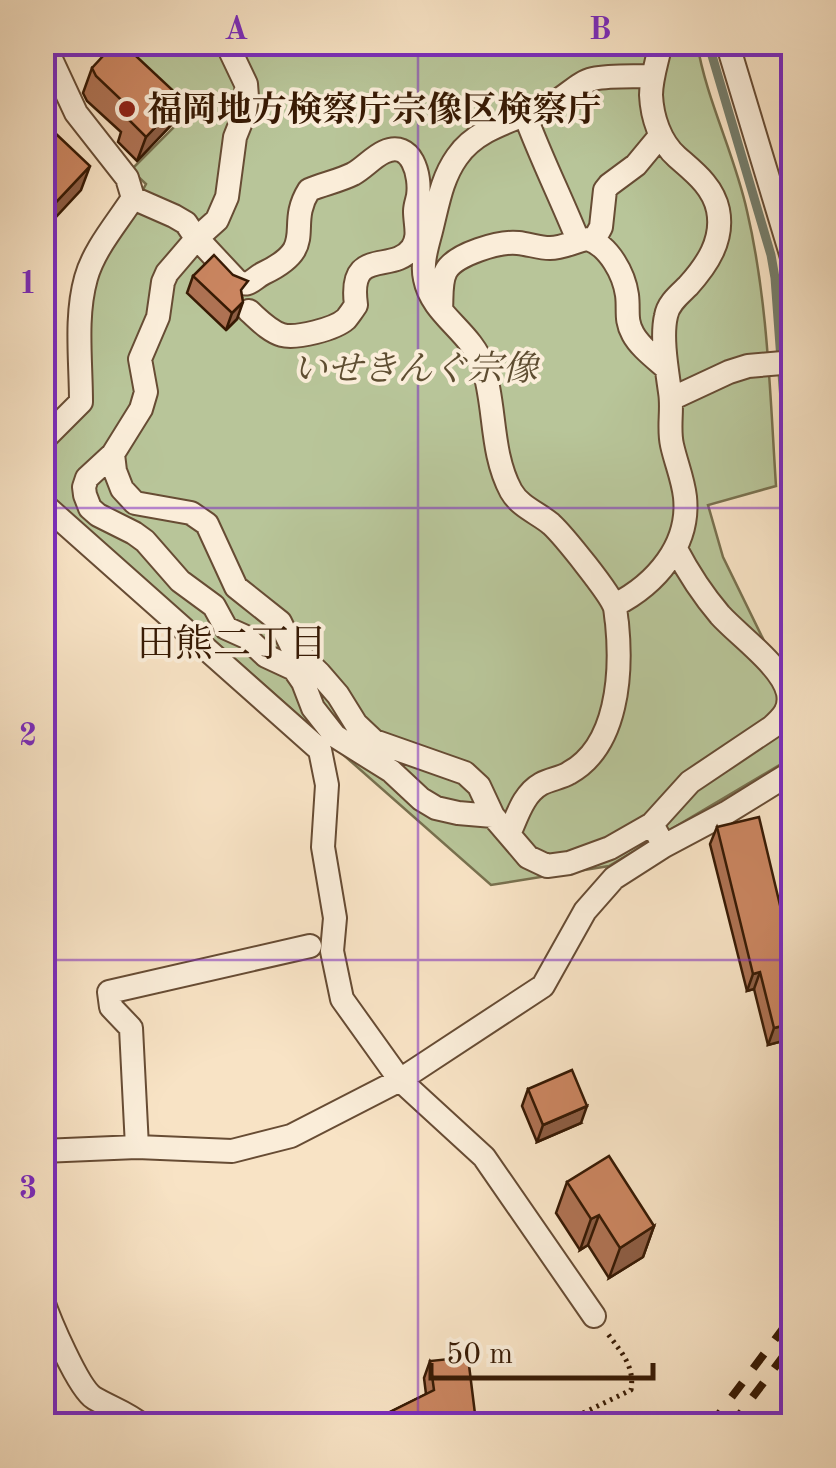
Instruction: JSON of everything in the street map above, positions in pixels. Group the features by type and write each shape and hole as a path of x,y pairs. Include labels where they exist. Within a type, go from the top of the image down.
{"street":[{"path":"42,42 76,112 126,178 133,198 186,224 244,284 281,266 295,251 301,230 300,206 309,190 354,174 392,149 401,150 412,159 419,179 415,210 418,235 414,246 407,254 362,271 354,284 356,305 345,320 304,335 280,335 249,311"},
{"path":"226,42 246,84 245,112 235,137 228,197 217,220 167,273 158,317 140,359 146,392 141,409 113,454 88,478 84,495 98,515 146,541 180,581 214,606 226,628 246,637 280,664 294,659"},
{"path":"615,605 653,578 681,537 685,492 671,441 666,314 715,250 718,230 718,210 707,185 672,154 660,136 651,96 662,42"},
{"path":"727,42 794,264"},
{"path":"509,834 532,791 570,773 594,752 605,732 614,703 618,664 615,605 572,544 512,492 493,429 482,364 470,340 430,298 424,260 445,176 459,153 480,136 556,102 588,80 654,76"},
{"path":"525,115 545,167 586,240 616,264 627,296 627,320 634,337 666,368"},
{"path":"442,310 443,280 456,260 514,242 546,248 586,240 600,227 608,184 636,165 660,136"},
{"path":"42,441 81,402 80,312 86,277 133,198"},
{"path":"671,398 748,366 794,362"},
{"path":"113,454 114,471 122,489 136,503 191,513 207,524 236,587 280,622 314,708 335,736 391,771 436,808 493,816"},
{"path":"42,503 320,750 327,785 324,847 335,918 332,951 342,999 400,1080 484,1156 594,1316"},
{"path":"294,659 338,695 356,724 374,740 464,773 479,786 493,816 528,857 548,866 569,863 610,848 652,824 690,782 772,727 788,706 779,674 710,604 676,549"},
{"path":"42,1151 137,1147 232,1150 291,1136 400,1080 543,986 585,912 614,878 794,770"},
{"path":"652,824 664,846"},
{"path":"137,1147 131,1028 111,1008 109,992 310,946"},
{"path":"42,1298 54,1331 90,1396 128,1413 144,1426"}],"path":[{"path":"556,1426 631,1390 630,1363 594,1316"}],"green space":[{"name":"いせきんぐ宗像","path":"105,43 697,43 742,190 754,245 767,348 776,486 708,505 723,557 769,651 793,682 793,757 609,866 491,885 43,490 43,451 87,410 90,303 99,271 146,184 131,170 184,117"}],"building":[{"path":"116,42 121,42 182,99 146,137 127,118 133,111 92,68"},
{"path":"54,132 90,166 42,217 42,145"},
{"path":"214,255 233,275 248,281 241,290 243,302 232,313 193,276"},
{"path":"759,817 794,964 794,1023 774,1028 760,972 753,974 717,827"},
{"path":"572,1070 587,1106 543,1125 528,1089"},
{"path":"609,1156 654,1226 620,1248 599,1215 591,1219 567,1182"},
{"path":"468,1357 476,1422 467,1423 468,1426 387,1426 382,1416 434,1390 430,1361"}],"waterway":[{"path":"708,42 771,255 794,504"}],"railway":[{"path":"710,1426 794,1314"},
{"path":"731,1426 794,1342"}],"place":[{"name":"福岡地方検察庁宗像区検察庁","path":"127,109"}],"district":[{"name":"田熊二丁目","path":"232,643"}]}
